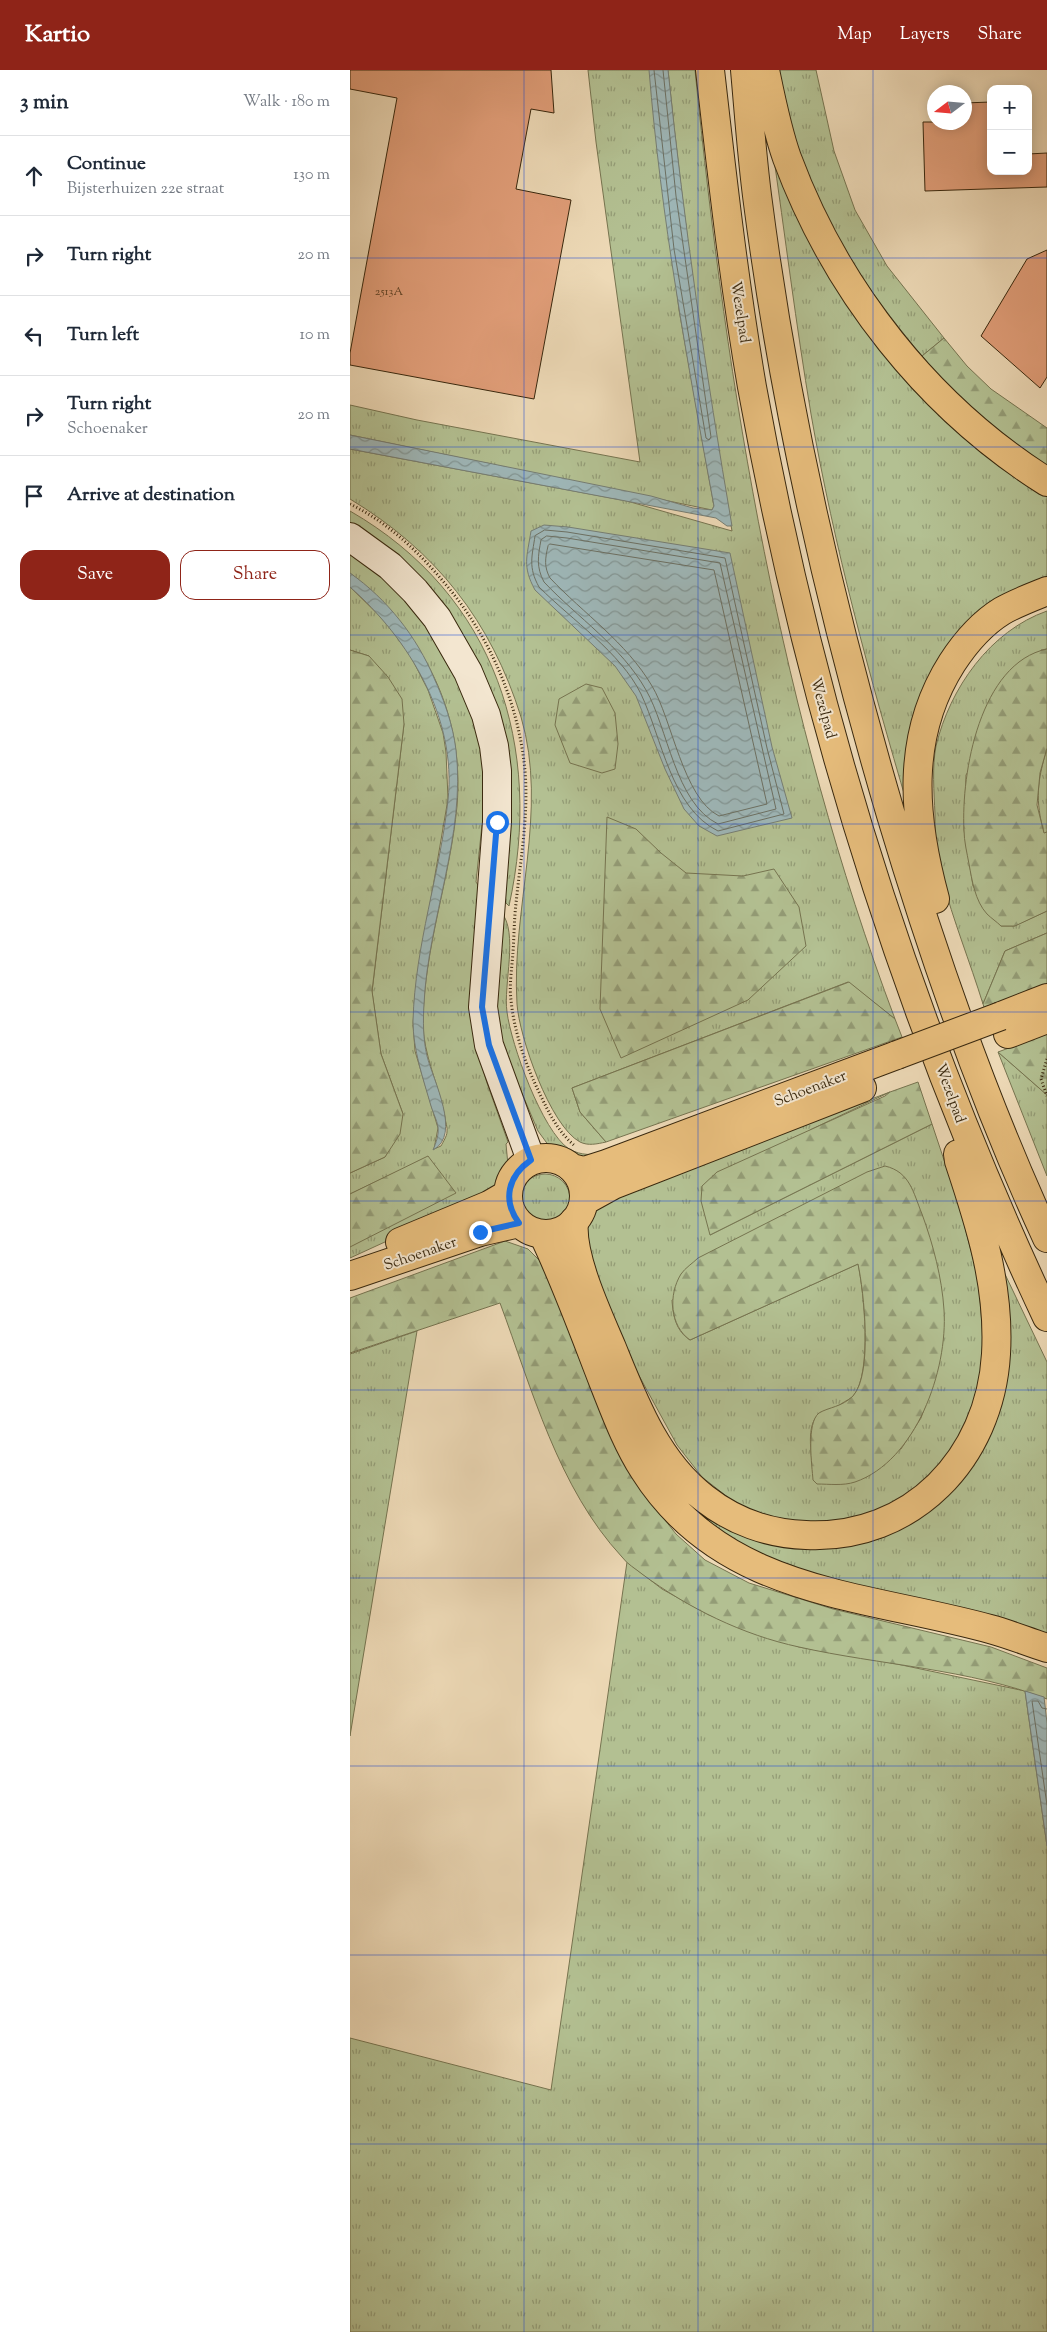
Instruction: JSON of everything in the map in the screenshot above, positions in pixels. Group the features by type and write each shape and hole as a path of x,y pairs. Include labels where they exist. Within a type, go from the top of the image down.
{"main road":[{"name":"Wezelpad","path":"710,70 725,208 753,388 810,656 837,755 884,906 958,1112 1003,1224 1047,1317"},
{"path":"745,70 758,202 801,462 862,718 904,858 944,979 985,1091 1047,1238"},
{"path":"765,70 786,156 804,201 824,243 847,281 905,358 935,391 985,436 1047,482"},
{"path":"350,536 390,566 415,591 437,618 461,658 486,715 494,746 497,814 482,1007 489,1045 531,1160"},
{"path":"944,979 946,938 926,867 918,810 918,763 927,713 941,682 977,630 1001,612 1047,591"},
{"name":"Schoenaker","path":"572,1168 584,1171 900,1064 1004,1025 1047,998"},
{"name":"Schoenaker","path":"1004,1025 1047,1020"},
{"name":"Schoenaker","path":"579,1211 613,1185 900,1064"},
{"path":"958,1112 959,1161 980,1225 993,1284 996,1316 996,1355 990,1390 979,1425 963,1457 942,1483 916,1504 887,1522 859,1531 829,1536 771,1532 738,1519 704,1499 678,1473 654,1440 629,1390 572,1237 579,1211 581,1183 572,1168 561,1161 548,1158 531,1160 522,1166 512,1179 508,1194 509,1204 531,1228 644,1470 668,1502 701,1533 731,1555 767,1572 826,1592 990,1629 1047,1648"},
{"name":"Schoenaker","path":"350,1265 489,1205 508,1194"},
{"path":"531,1228 560,1231 579,1211"},
{"name":"Schoenaker","path":"350,1276 480,1232 531,1228"}],"path":[{"path":"515,915 510,999 518,1034 532,1078 552,1119 564,1137"},
{"path":"1047,1059 1041,1079 1047,1096"}],"green space":[{"path":"588,70 651,70 679,310 714,506 712,510 350,435 350,405 417,420 640,462 596,142"},
{"path":"668,70 695,70 724,312 742,432 764,552 790,670 820,788 855,904 895,1019 848,982 572,1088 580,1112 606,1142 589,1144 580,1142 569,1133 547,1100 530,1058 519,1018 517,968 530,824 531,788 529,752 521,717 509,682 494,650 476,620 434,566 381,519 350,499 350,449 627,501 732,531 696,301"},
{"path":"777,70 816,70 834,151 855,210 887,266 944,338 922,356 860,274 821,206 796,141"},
{"path":"772,145 847,289 1047,487 1047,582 955,644 908,807 854,612 820,464 800,347"},
{"path":"944,338 967,366 991,389 1047,428 1047,470 966,403 922,356"},
{"path":"350,511 400,546 441,586 474,631 497,680 513,733 519,789 518,847 509,906 504,901 489,698 350,526"},
{"path":"350,551 375,569 425,620 470,704 482,750 487,819 482,825 476,882 480,888 475,1042 508,1142 506,1144 508,1165 496,1191 350,1258 350,1246 428,1157 350,1194 350,1173 385,1157 403,1114 381,1054 372,992 404,724 369,656 350,650 350,587 385,621 410,655 428,690 443,733 446,752 448,799 416,986 413,1023 415,1051 438,1128 434,1149 441,1146 447,1129 428,1058 423,1022 424,994 432,940 454,833 458,771 454,738 446,706 434,676 418,648 398,621 376,596 350,573"},
{"path":"1047,611 1047,649 1041,650 966,775 964,830 973,886 1001,926 1014,926 1047,911 1047,933 1005,951 983,1004 951,909 938,862 934,780 936,746 942,724 951,703 975,664 1008,632 1026,620"},
{"path":"1047,649 1047,748 1040,773 1037,805 1044,833 1047,832 1047,911 1015,926 1001,926 983,909 973,883 964,834 966,780 971,751 979,723 991,697 1005,675 1024,658"},
{"path":"350,650 369,656 388,677 402,699 404,724 372,991 381,1054 403,1114 400,1134 385,1157 350,1173"},
{"path":"586,684 602,688 615,713 618,744 615,769 602,773 570,763 555,725 559,699"},
{"path":"1047,748 1047,832 1044,834 1039,810 1038,791"},
{"path":"607,817 636,829 661,853 686,873 743,876 774,869 799,907 806,946 748,1000 621,1058 600,1009"},
{"path":"501,912 509,932 510,945 507,1012 521,1065 529,1086 548,1124 569,1149 587,1154 606,1153 578,1161 549,1146 538,1131 501,1044 494,1008"},
{"path":"1047,933 1047,986 985,1010 983,1004 1005,951"},
{"path":"849,982 895,1019 902,1037 606,1142 580,1112 572,1088"},
{"path":"1047,1034 1047,1095 998,1052"},
{"path":"998,1052 1047,1095 1047,1176"},
{"path":"918,1082 932,1124 710,1235 701,1201 702,1186 717,1172 885,1096 890,1092"},
{"path":"890,1092 810,1130 710,1235 932,1124 960,1208 978,1278 984,1347 979,1393 951,1457 928,1484 864,1522 777,1522 739,1506 702,1477 677,1445 620,1341 584,1255 587,1220 597,1205 756,1142","holes":["927,1229 941,1350 932,1387 921,1418 901,1449 812,1463 811,1429 816,1417 851,1398 860,1384 865,1351 865,1331 858,1264 690,1340 678,1328 673,1312 672,1300"]},
{"path":"428,1156 456,1193 350,1247 350,1194"},
{"path":"885,1166 900,1173 910,1184 933,1249 939,1273 944,1310 944,1334 940,1359 934,1385 924,1411 911,1434 895,1455 877,1471 855,1482 817,1484 813,1480 811,1455 811,1435 815,1418 819,1413 853,1396 859,1385 863,1370 865,1332 863,1293 858,1264 690,1340 678,1327 675,1319 673,1310 674,1291 681,1274 698,1258 867,1172"},
{"path":"545,1174 554,1176 565,1185 570,1199 568,1208 559,1219 545,1224 536,1222 525,1213 520,1199 522,1190 531,1179"},
{"path":"505,1241 528,1249 543,1264 593,1394 619,1452 646,1496 676,1534 705,1560 749,1583 833,1609 991,1647 1047,1668 1047,1699 1018,1689 956,1674 829,1653 778,1642 737,1628 697,1609 642,1574 624,1560 600,1530 580,1500 549,1436 500,1303 350,1353 350,1298"},
{"path":"1003,1270 1047,1362 1047,1644 835,1589 701,1526 666,1474 817,1548 964,1473"},
{"path":"417,1331 350,1736 350,1354"},
{"path":"627,1562 662,1589 709,1615 799,1647 897,1664 1025,1691 1047,1846 1047,2332 350,2332 350,2038 551,2090"}],"water":[{"path":"649,70 668,70 696,299 732,526 727,526 716,518 350,449 350,435 651,496 693,508 712,510 714,506 685,343 660,180"},
{"path":"544,525 568,527 730,553 772,747 792,818 717,836 699,826 684,809 665,769 636,696 615,666 535,590 531,582 527,568 527,555 531,531"},
{"path":"350,573 364,583 400,620 419,648 445,704 453,731 456,750 458,782 456,814 432,940 424,1004 427,1056 443,1106 445,1120 445,1132 441,1143 433,1150 438,1136 438,1127 419,1064 413,1032 413,1021 418,965 448,800 449,769 445,739 437,710 424,682 409,656 391,631 372,608 350,587"},
{"path":"1025,1691 1044,1697 1047,1723 1047,1846"}],"building":[{"path":"350,70 551,70 554,113 531,109 516,189 571,200 534,399 350,365 350,353 397,98 350,89"},
{"path":"987,102 987,175 1032,175 1032,154 1047,153 1047,187 925,191 923,122 927,122 927,130 972,130 972,103"},
{"path":"1047,250 1047,377 1040,388 981,336 1027,259"}],"route":[{"path":"480,1232 519,1223 509,1204 508,1194 512,1179 522,1166 531,1160 489,1045 482,1007 497,822"}]}
